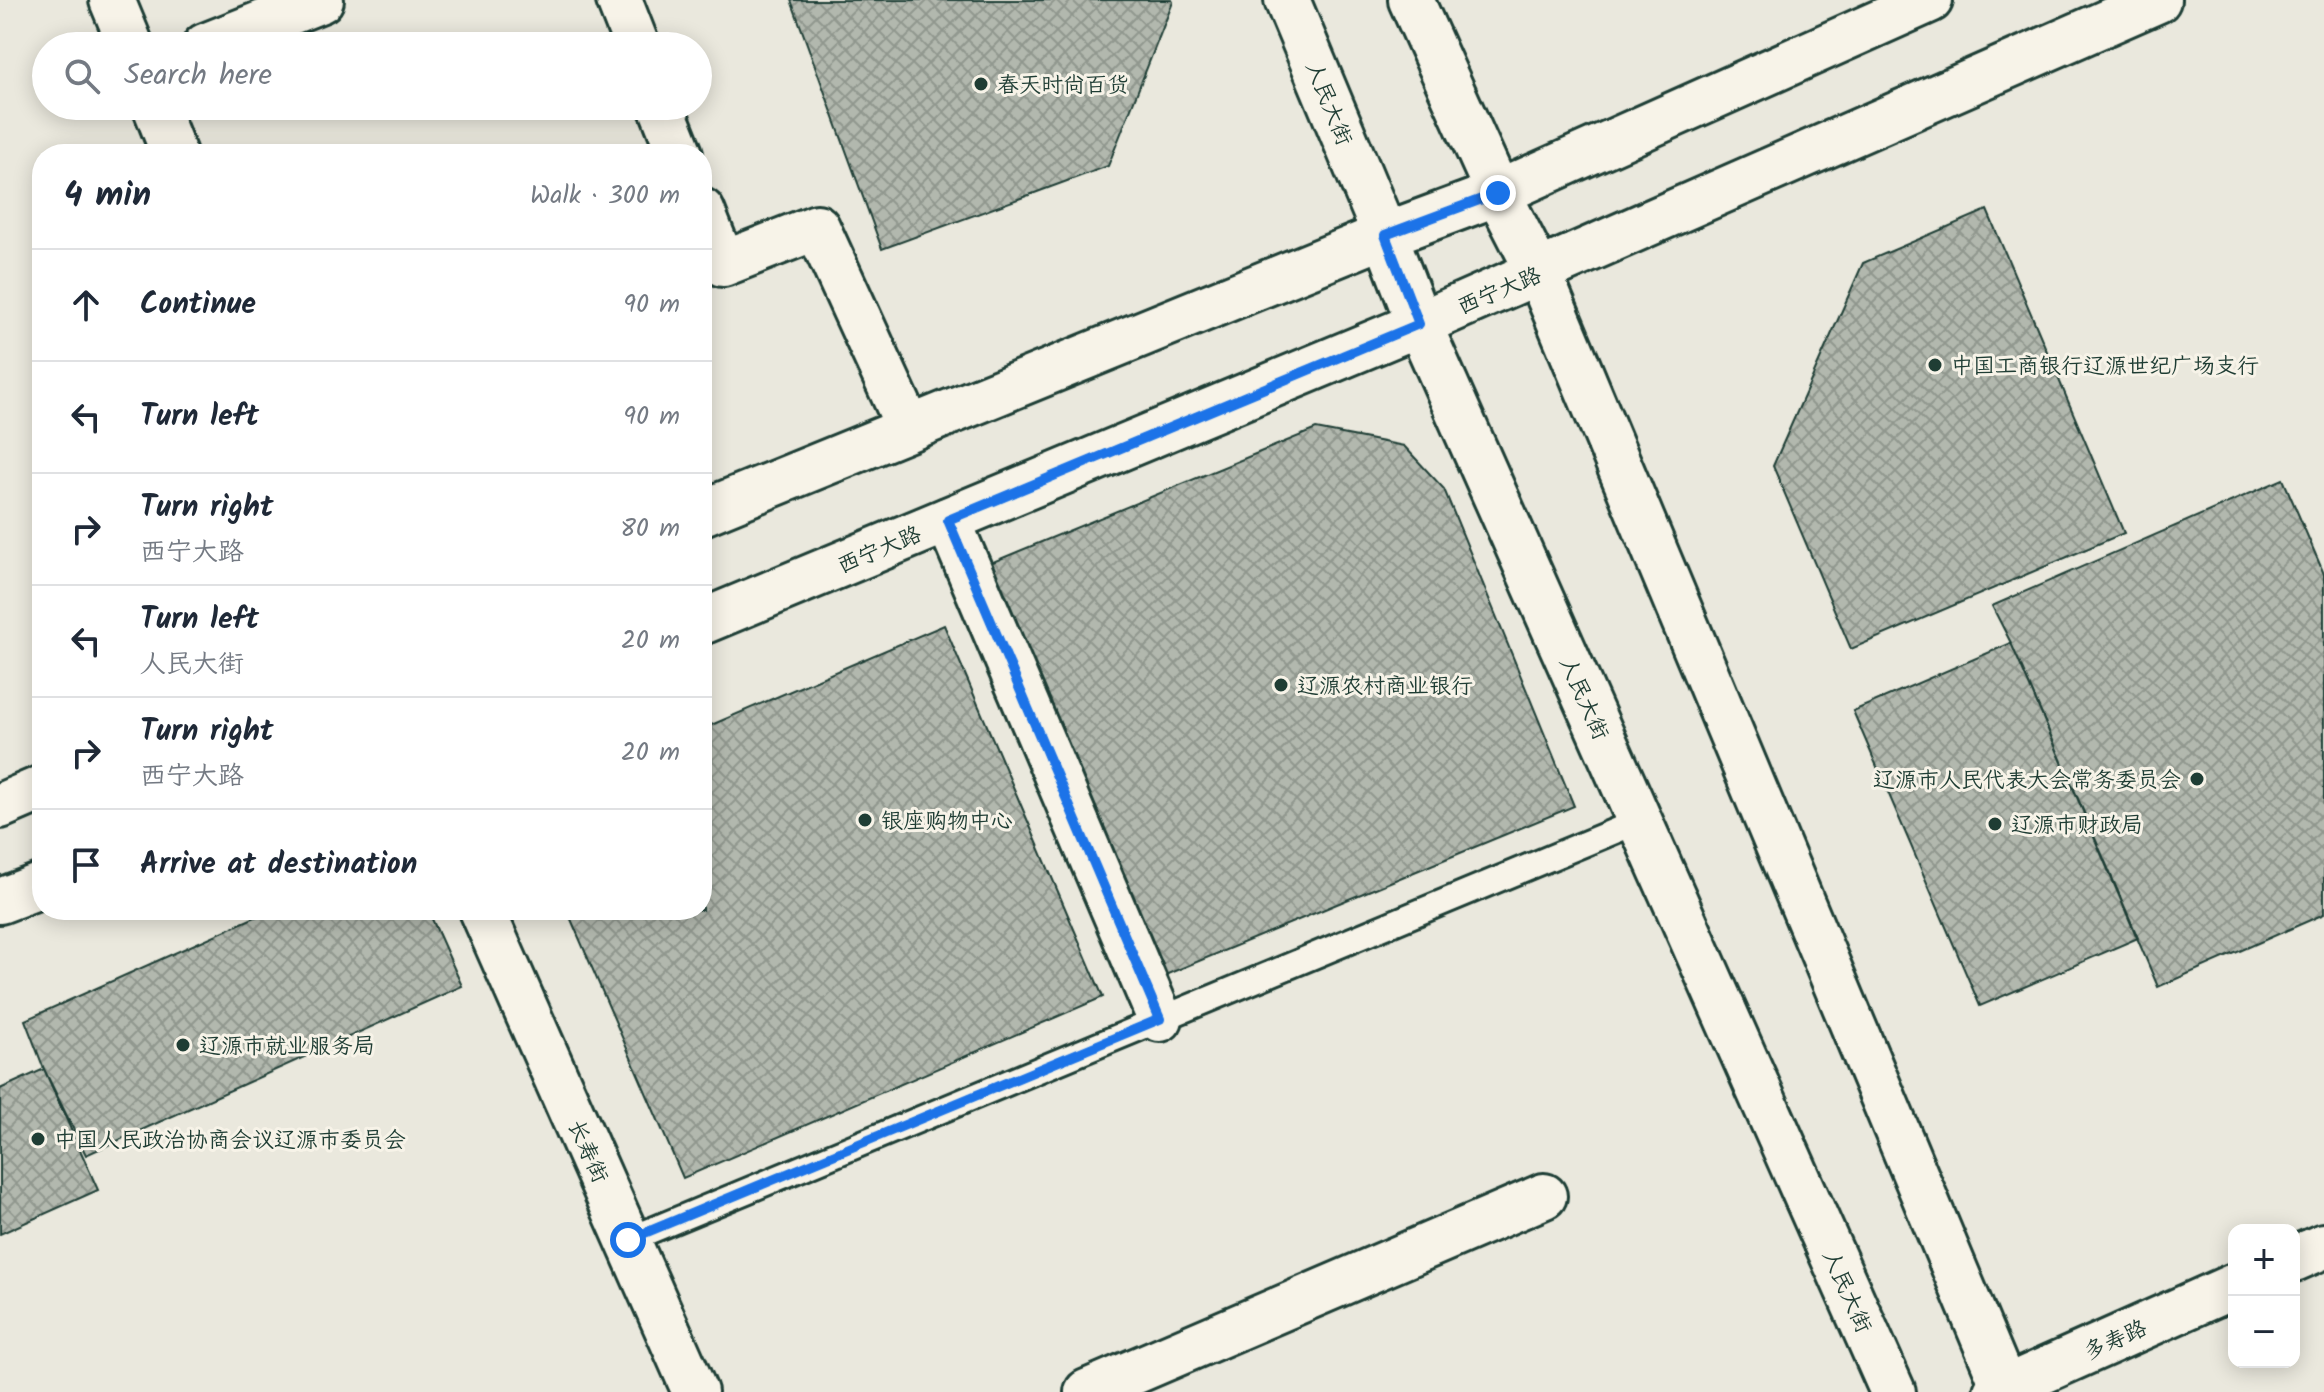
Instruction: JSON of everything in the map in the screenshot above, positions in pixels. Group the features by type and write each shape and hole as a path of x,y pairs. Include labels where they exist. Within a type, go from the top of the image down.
{"main road":[{"path":"112,0 125,32"},
{"path":"240,32 321,0"},
{"path":"619,0 632,32"},
{"name":"人民大街","path":"1287,0 1419,324 1893,1392"},
{"path":"1411,0 1498,193 1539,273 2002,1391"},
{"name":"西宁大路","path":"712,618 1539,273 2158,0"},
{"path":"712,509 1385,235 1498,193 1919,2"},
{"path":"161,120 170,144"},
{"path":"667,120 676,144"},
{"path":"712,236 723,264 817,227 909,428"},
{"path":"948,520 1160,1019"},
{"path":"0,806 32,792"},
{"path":"0,901 32,889"},
{"name":"长寿街","path":"486,920 695,1392"},
{"path":"1087,1392 1544,1196"},
{"path":"2300,1256 2324,1246"},
{"name":"多寿路","path":"2002,1391 2228,1289"}],"lane":[{"path":"628,1240 1639,821"}],"building":[{"name":"春天时尚百货","path":"791,0 1173,2 1108,166 882,249"},
{"name":"中国工商银行辽源世纪广场支行","path":"1987,210 2124,533 1851,649 1773,466 1863,263"},
{"name":"辽源农村商业银行","path":"1316,429 1404,446 1444,489 1574,806 1158,978 988,564"},
{"name":"辽源市人民代表大会常务委员会","path":"2283,479 2324,574 2324,914 2158,987 2011,643 1992,606"},
{"name":"银座购物中心","path":"944,625 1103,997 683,1178 571,920 712,920 712,725"},
{"name":"辽源市财政局","path":"2011,643 2138,938 1980,1006 1853,711"},
{"name":"辽源市就业服务局","path":"249,920 432,920 462,986 86,1155 44,1069 25,1020"},
{"name":"中国人民政治协商会议辽源市委员会","path":"44,1069 98,1190 0,1234 0,1089"}],"place":[{"name":"春天时尚百货","path":"981,84"},
{"name":"中国工商银行辽源世纪广场支行","path":"1935,365"},
{"name":"辽源农村商业银行","path":"1281,685"},
{"name":"辽源市人民代表大会常务委员会","path":"2197,779"},
{"name":"银座购物中心","path":"865,820"},
{"name":"辽源市财政局","path":"1995,824"},
{"name":"辽源市就业服务局","path":"183,1045"},
{"name":"中国人民政治协商会议辽源市委员会","path":"38,1139"}],"route":[{"path":"628,1240 1160,1019 948,520 1419,324 1385,235 1498,193"}]}
